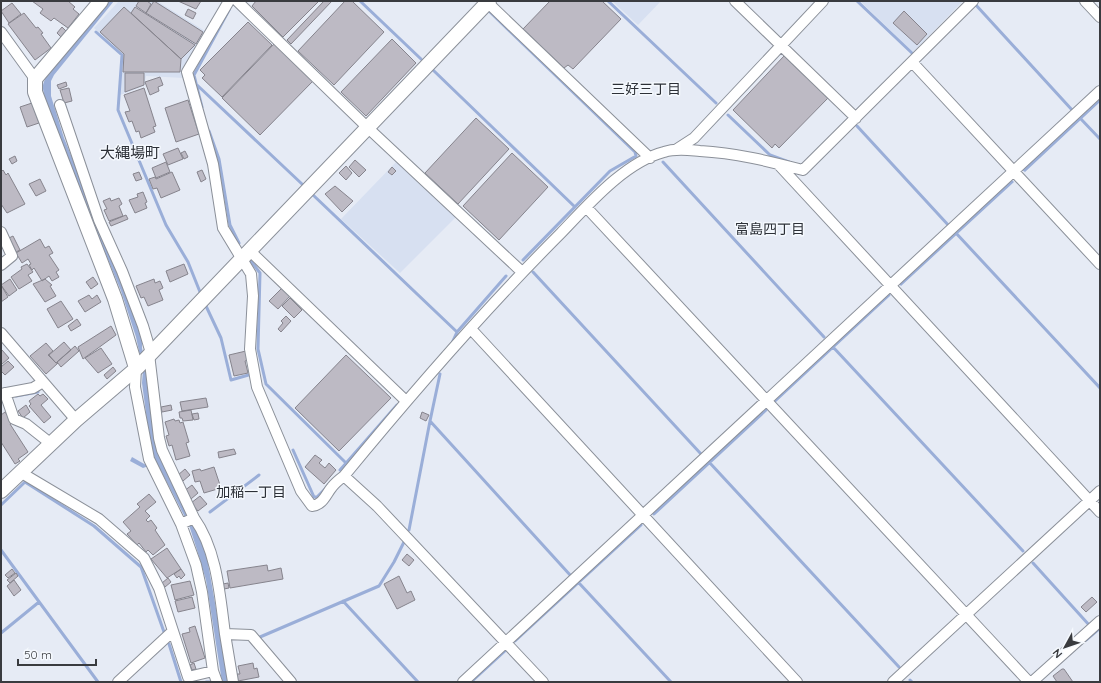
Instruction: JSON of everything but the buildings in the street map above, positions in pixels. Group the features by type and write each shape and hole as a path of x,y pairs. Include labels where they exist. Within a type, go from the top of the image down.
{"street":[{"path":"35,79 101,1"},
{"path":"229,1 187,72 213,164 223,228 245,254 406,401"},
{"path":"237,1 367,127 522,272"},
{"path":"1,491 50,443 137,368 488,1 650,158"},
{"path":"735,1 856,118"},
{"path":"677,150 694,138 824,1"},
{"path":"245,254 252,274 253,296 250,349 257,388 301,491 308,503 312,506 317,505 326,497 332,486 344,476 446,355 522,272 619,175 663,152 677,150 738,154 803,170 973,1"},
{"path":"1085,1 1100,17"},
{"path":"1,32 35,79 35,92 116,299 137,368 135,387 151,462 188,521 209,550 219,591 224,634 233,682"},
{"path":"912,62 1100,264"},
{"path":"463,682 1100,91"},
{"path":"60,104 99,220 122,271 143,326 149,354 158,418 159,438 188,521 202,592 213,670 217,682"},
{"path":"777,163 1100,512"},
{"path":"586,207 1029,682"},
{"path":"1,232 12,256 1,265"},
{"path":"471,329 797,682"},
{"path":"1,333 76,420"},
{"path":"43,382 33,388 3,393 14,419 26,424 50,443"},
{"path":"20,472 99,519 144,558 159,588 188,677 213,670"},
{"path":"344,476 377,506 543,682"},
{"path":"893,682 1100,491"},
{"path":"1032,682 1100,621"},
{"path":"118,682 173,631"},
{"path":"224,634 251,635 291,682"}],"shaded area":[{"path":"119,1 157,1 205,31 182,71 184,78 146,76 144,86 120,95 123,54 94,28"},
{"path":"612,1 661,1 638,25"},
{"path":"860,1 963,1 913,52"},
{"path":"397,161 456,217 400,273 341,219"}],"water":[{"path":"109,1 114,1 54,75 51,81 51,96 64,138 125,288 142,338 142,348 150,387 156,441 206,552 229,682 222,682 206,580 189,525 157,463 143,468 130,461 132,457 146,465 155,460 149,436 142,383 143,370 136,337 121,291 64,153 43,89 45,81 60,57"},
{"path":"1100,97 1100,102 1025,172 1022,170"},
{"path":"1012,180 1014,182 901,286 899,284"}],"waterway":[{"path":"360,1 421,59"},
{"path":"608,1 716,103"},
{"path":"857,1 913,54"},
{"path":"975,4 1073,111"},
{"path":"202,107 194,75 229,10"},
{"path":"490,12 635,152 636,156 610,171 523,260"},
{"path":"96,32 122,55 118,110 166,225 188,262 200,292"},
{"path":"433,70 575,207"},
{"path":"197,85 302,184"},
{"path":"728,115 770,155 789,162"},
{"path":"1080,118 1100,139"},
{"path":"857,126 950,227"},
{"path":"209,131 219,159 230,225 239,243"},
{"path":"663,162 824,337"},
{"path":"312,194 457,332"},
{"path":"955,232 1100,388"},
{"path":"251,261 260,273 258,349 266,384 346,463"},
{"path":"533,272 701,454"},
{"path":"452,343 457,332 506,276"},
{"path":"775,401 889,295"},
{"path":"206,306 221,338 231,380 252,374"},
{"path":"833,347 1023,551"},
{"path":"409,530 440,374"},
{"path":"16,396 38,392"},
{"path":"340,470 397,405"},
{"path":"654,514 766,410"},
{"path":"430,421 571,576"},
{"path":"293,450 314,497 317,497 327,487"},
{"path":"709,462 899,667"},
{"path":"210,512 259,475"},
{"path":"1,505 25,482 94,526 141,567 164,632"},
{"path":"515,641 641,525"},
{"path":"260,637 379,586 404,542"},
{"path":"1,550 98,682"},
{"path":"1033,563 1090,626"},
{"path":"579,583 671,682"},
{"path":"343,601 418,682"},
{"path":"1,633 39,602"},
{"path":"1086,640 1100,628"},
{"path":"169,644 181,682"},
{"path":"471,682 506,650"}],"district":[{"name":"三好三丁目","path":"646,89"},
{"name":"大縄場町","path":"130,153"},
{"name":"富島四丁目","path":"770,229"},
{"name":"加稲一丁目","path":"251,492"}]}
